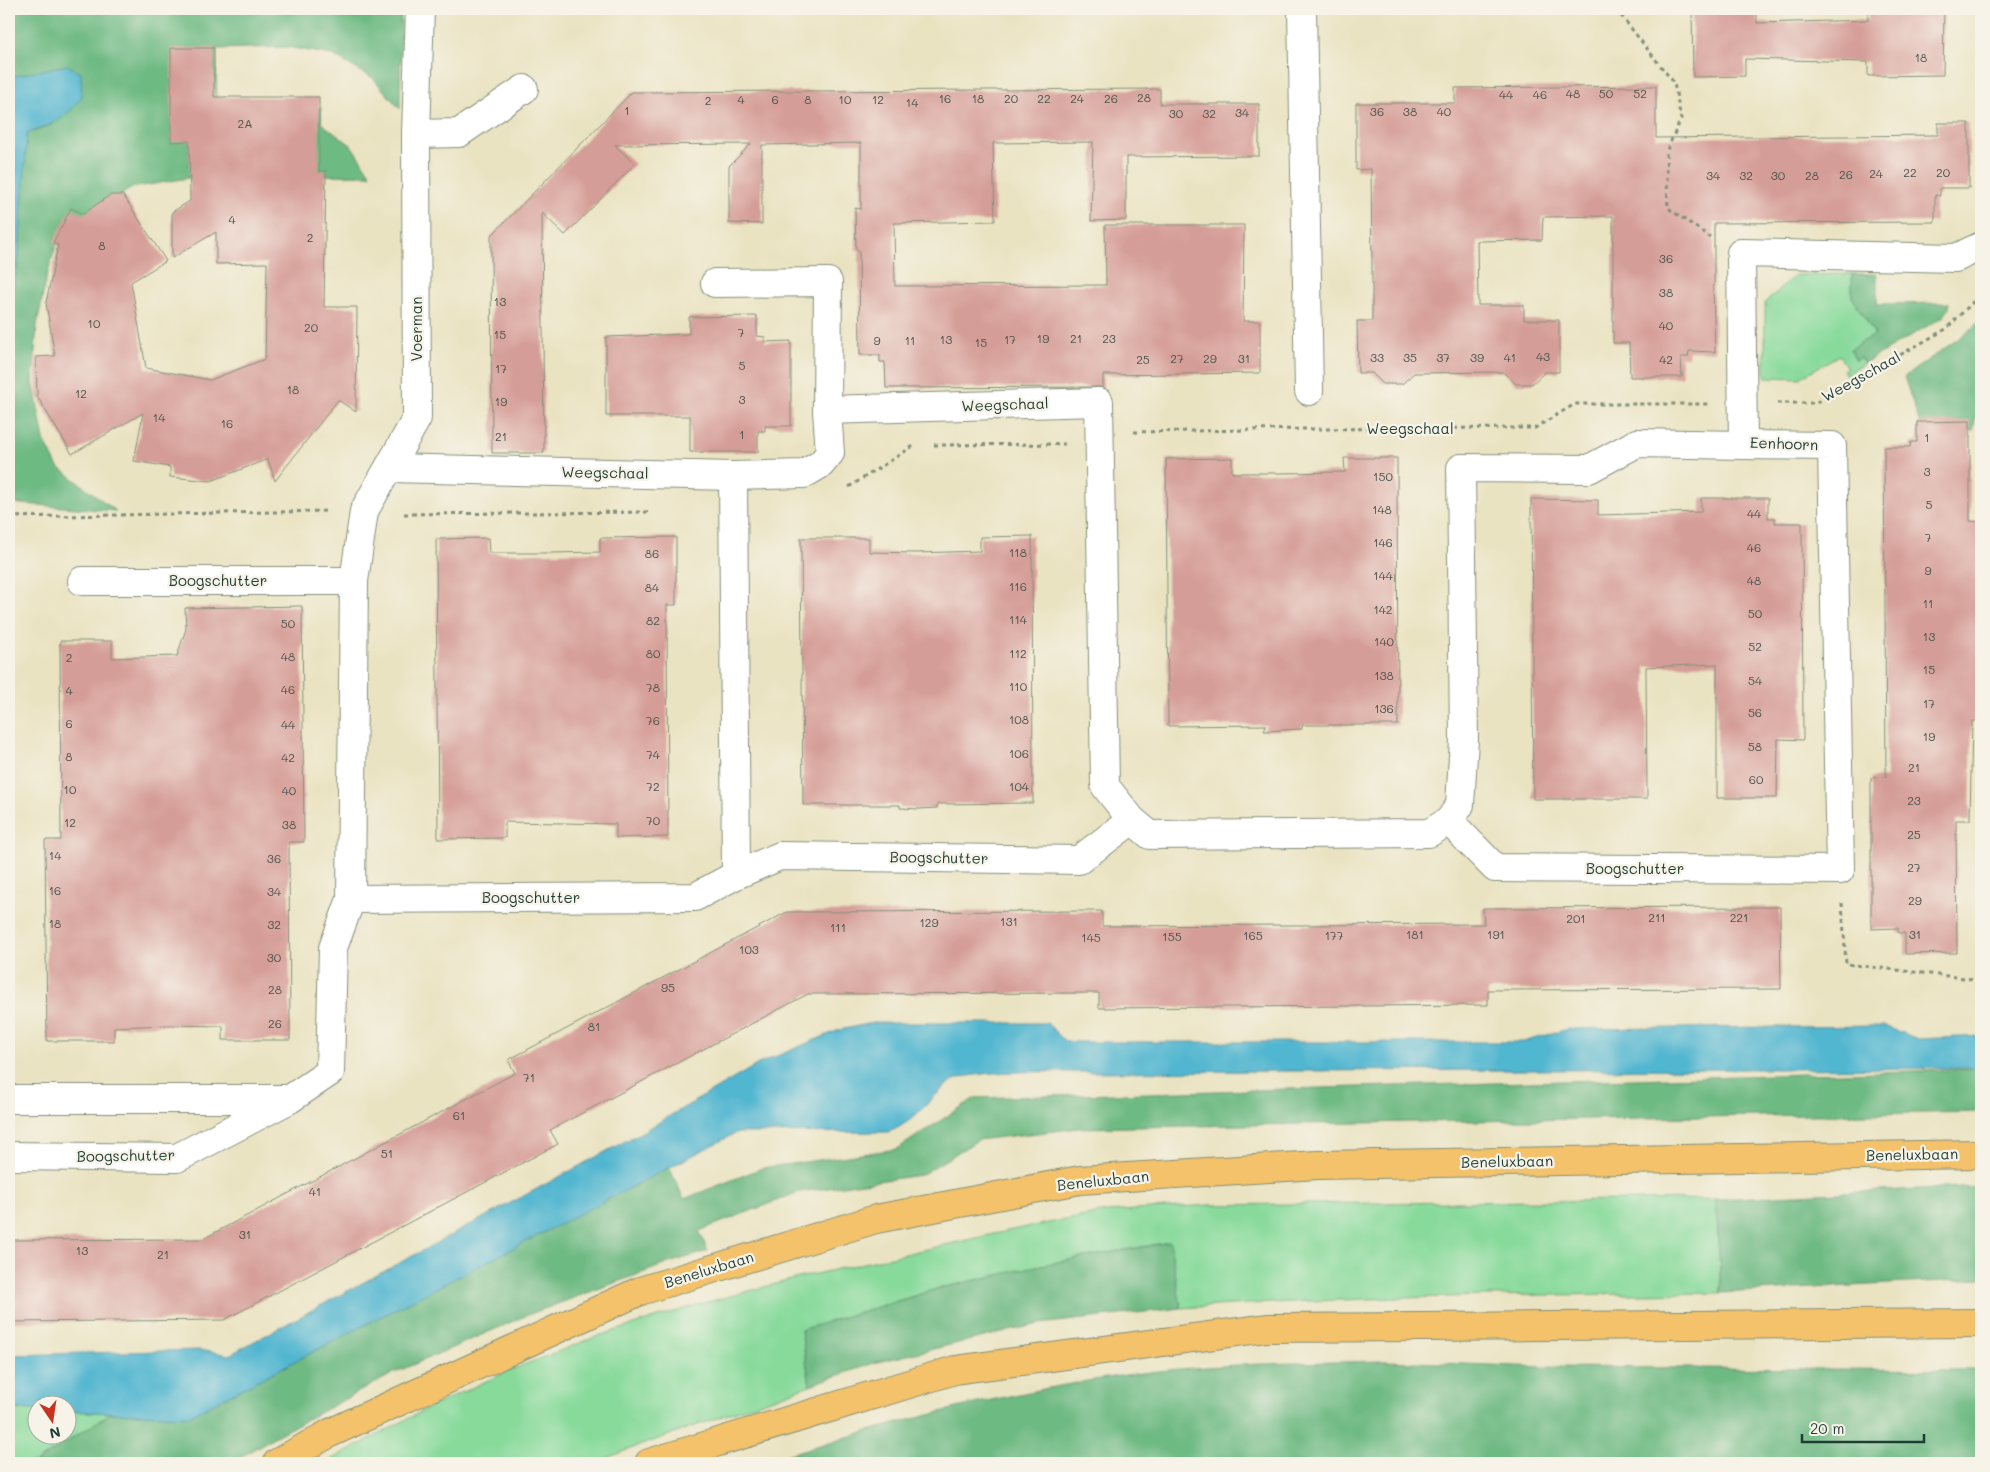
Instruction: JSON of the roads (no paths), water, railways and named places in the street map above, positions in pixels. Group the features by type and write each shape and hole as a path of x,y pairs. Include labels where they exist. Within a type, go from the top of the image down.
{"main road":[{"name":"Beneluxbaan","path":"277,1463 330,1433 640,1291 876,1218 1080,1180 1317,1165 1981,1154"},
{"path":"649,1463 955,1370 1266,1328 1981,1322"}],"street":[{"name":"Voerman","path":"364,511 417,418 416,134 420,9"},
{"path":"1302,9 1309,391"},
{"path":"416,134 459,133 524,89"},
{"name":"Eenhoorn","path":"1840,870 1832,446 1743,445 1741,253 1956,258 1981,246"},
{"name":"Weegschaal","path":"389,468 733,476 804,474 820,464 830,453 827,410 828,282 715,283"},
{"name":"Weegschaal","path":"827,410 1099,402 1105,786 1132,820"},
{"path":"1132,820 1150,835 1429,833 1449,821 1460,805 1464,740 1461,468 1589,470 1637,443 1743,445"},
{"path":"733,476 736,876"},
{"name":"Boogschutter","path":"9,1156 177,1158 290,1100 330,1072 333,948 351,899 354,581 364,511"},
{"name":"Boogschutter","path":"82,581 354,581"},
{"name":"Boogschutter","path":"351,899 695,897 780,856 1079,860 1132,820"},
{"name":"Boogschutter","path":"1449,821 1495,868 1840,870"},
{"path":"9,1099 290,1100"}],"water":[{"path":"67,65 81,73 82,97 63,117 27,134 19,258 9,309 9,77"},
{"path":"873,1023 1047,1023 1066,1042 1523,1042 1567,1029 1884,1026 1918,1039 1981,1036 1981,1068 1033,1072 976,1075 951,1082 908,1122 889,1132 736,1133 189,1416 78,1411 78,1394 28,1394 28,1410 9,1409 9,1355 199,1350 229,1355 644,1131 760,1063 839,1030"}]}
